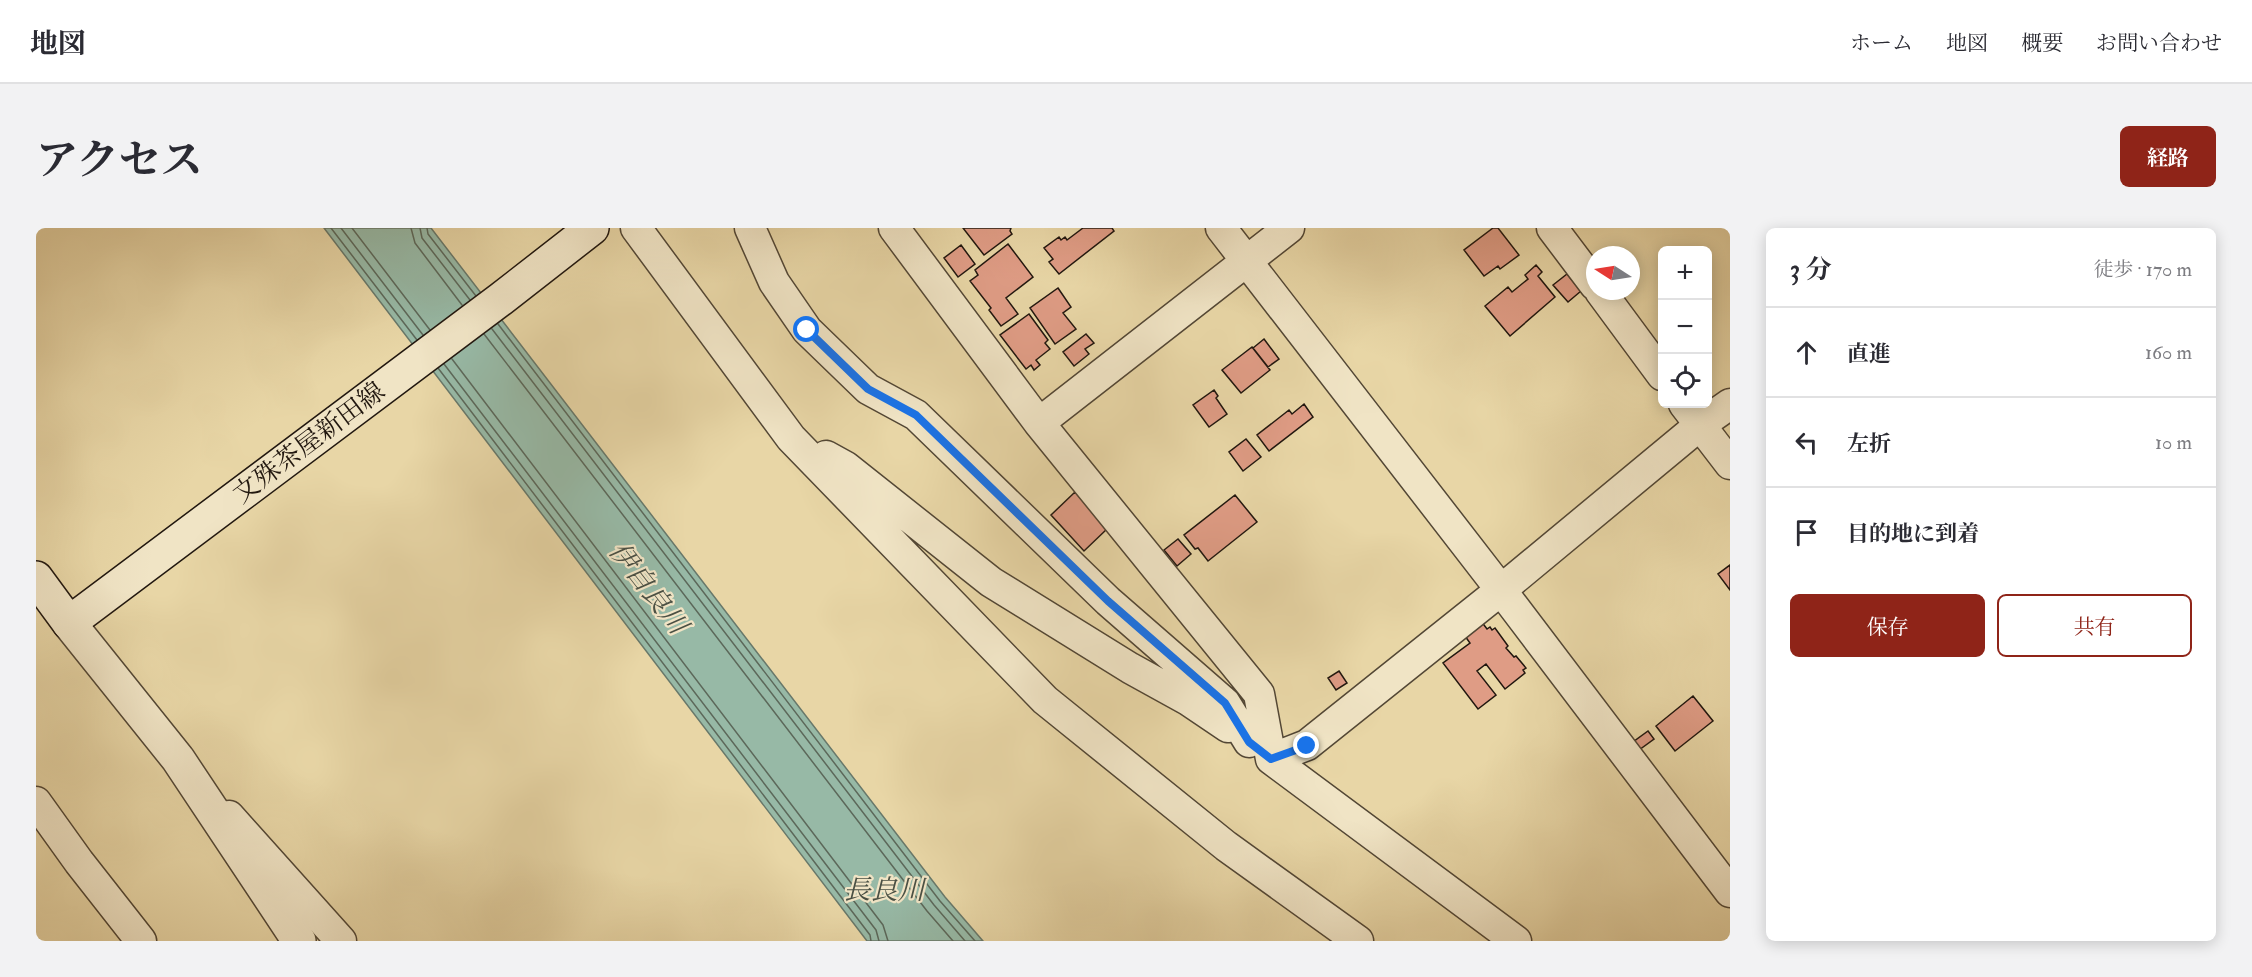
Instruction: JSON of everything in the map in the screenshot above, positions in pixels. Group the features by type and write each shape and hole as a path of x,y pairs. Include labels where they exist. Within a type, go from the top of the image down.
{"main road":[{"name":"文殊茶屋新田線","path":"69,622 501,299 592,228"},
{"path":"36,578 178,759 299,941"}],"street":[{"path":"636,228 791,438 1045,700 1226,846 1358,941"},
{"path":"750,228 774,282 807,330 868,389 916,415 1108,601 1225,703 1260,751"},
{"path":"894,228 1040,423 1259,694 1260,751"},
{"path":"1221,228 1502,590 1730,892"},
{"path":"1040,423 1289,228"},
{"path":"1552,228 1586,273"},
{"path":"1607,300 1658,370"},
{"path":"1260,751 1307,746 1502,590 1692,414 1730,404"},
{"path":"1692,414 1730,464"},
{"path":"791,438 846,467 991,582 1130,668 1188,700 1516,941"},
{"path":"178,759 340,941"},
{"path":"36,802 79,862 141,941"}],"water":[{"name":"長良川","path":"324,228 431,228 945,897 983,941 867,941"}],"building":[{"path":"963,228 1011,228 1012,234 984,255"},
{"path":"1083,228 1112,228 1114,231 1059,274 1049,262 1053,259 1044,248 1059,237 1061,240 1065,237 1067,240"},
{"path":"1493,228 1498,228 1519,255 1500,269 1498,266 1484,276 1464,250"},
{"path":"1008,244 1033,277 1006,298 1018,314 1001,326 989,310 991,308 970,281 978,275 975,270"},
{"path":"961,245 975,264 958,277 944,258"},
{"path":"1536,265 1542,272 1538,276 1555,297 1510,336 1485,306 1508,287 1512,292 1528,279 1525,275"},
{"path":"1567,274 1581,291 1568,302 1553,285"},
{"path":"1058,288 1071,307 1063,313 1076,329 1055,344 1030,308"},
{"path":"1029,314 1048,340 1045,343 1050,349 1036,360 1040,365 1034,370 1031,365 1026,369 1000,335"},
{"path":"1086,334 1094,343 1085,349 1089,354 1074,366 1063,352"},
{"path":"1264,339 1279,359 1268,367 1253,348"},
{"path":"1252,347 1270,370 1241,393 1222,370"},
{"path":"1214,390 1218,396 1216,398 1227,414 1209,427 1193,405"},
{"path":"1304,404 1313,417 1269,451 1257,435 1289,410 1292,414"},
{"path":"1246,439 1261,457 1243,471 1229,452"},
{"path":"1075,492 1108,528 1084,551 1051,515"},
{"path":"1235,495 1257,522 1208,561 1184,535"},
{"path":"1178,539 1191,554 1177,566 1164,550"},
{"path":"1730,565 1730,590 1718,574"},
{"path":"1481,621 1487,629 1495,628 1508,646 1506,648 1526,668 1523,670 1525,673 1505,689 1486,664 1477,671 1496,695 1478,709 1443,663 1470,643 1465,636"},
{"path":"1339,671 1347,683 1336,690 1328,678"},
{"path":"1693,696 1713,721 1675,751 1656,726"},
{"path":"1648,731 1654,739 1639,750 1633,742"}],"route":[{"path":"807,330 868,389 916,415 1108,601 1225,703 1249,742 1271,759 1307,746"}],"water label":[{"name":"伊自良川","path":"648,588"}]}
